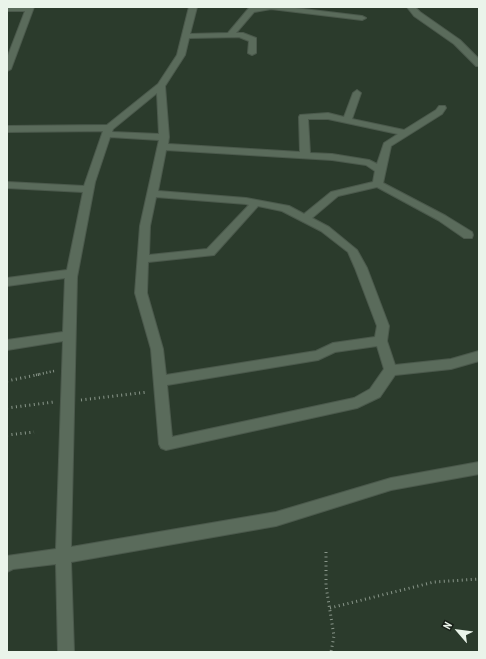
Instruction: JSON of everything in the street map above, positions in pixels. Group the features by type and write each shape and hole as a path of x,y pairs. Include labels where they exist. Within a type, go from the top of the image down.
{"street":[{"path":"230,35 252,10 271,7 362,18"},
{"path":"411,7 417,14 457,42 479,64"},
{"path":"7,9 29,8 7,69"},
{"path":"66,652 63,556 72,273 89,190 108,131 161,86 181,55 194,8"},
{"path":"186,36 240,35 253,40 252,53"},
{"path":"161,86 163,142 145,226 141,293 157,349 166,444 357,404 375,393 391,370 451,364 479,356"},
{"path":"347,120 357,93"},
{"path":"378,184 387,145 439,112 442,108"},
{"path":"305,156 303,117 328,116 406,133"},
{"path":"7,130 108,131 163,142 305,156 332,157 369,163 380,170"},
{"path":"305,218 335,194 378,184 442,218 468,235"},
{"path":"7,185 89,190"},
{"path":"152,194 256,203 285,208 325,229 352,250 361,268 383,326 381,341 391,370"},
{"path":"143,259 210,252 256,203"},
{"path":"7,282 72,273"},
{"path":"7,345 69,336"},
{"path":"160,386 318,355 333,348 381,341"},
{"path":"7,564 10,562 63,556 276,519 391,484 479,468"}],"path":[{"path":"7,381 68,368"},
{"path":"7,408 67,401 160,386"},
{"path":"7,435 34,432"},
{"path":"326,552 326,586 334,636 331,652"},
{"path":"330,608 434,582 479,579"}]}
